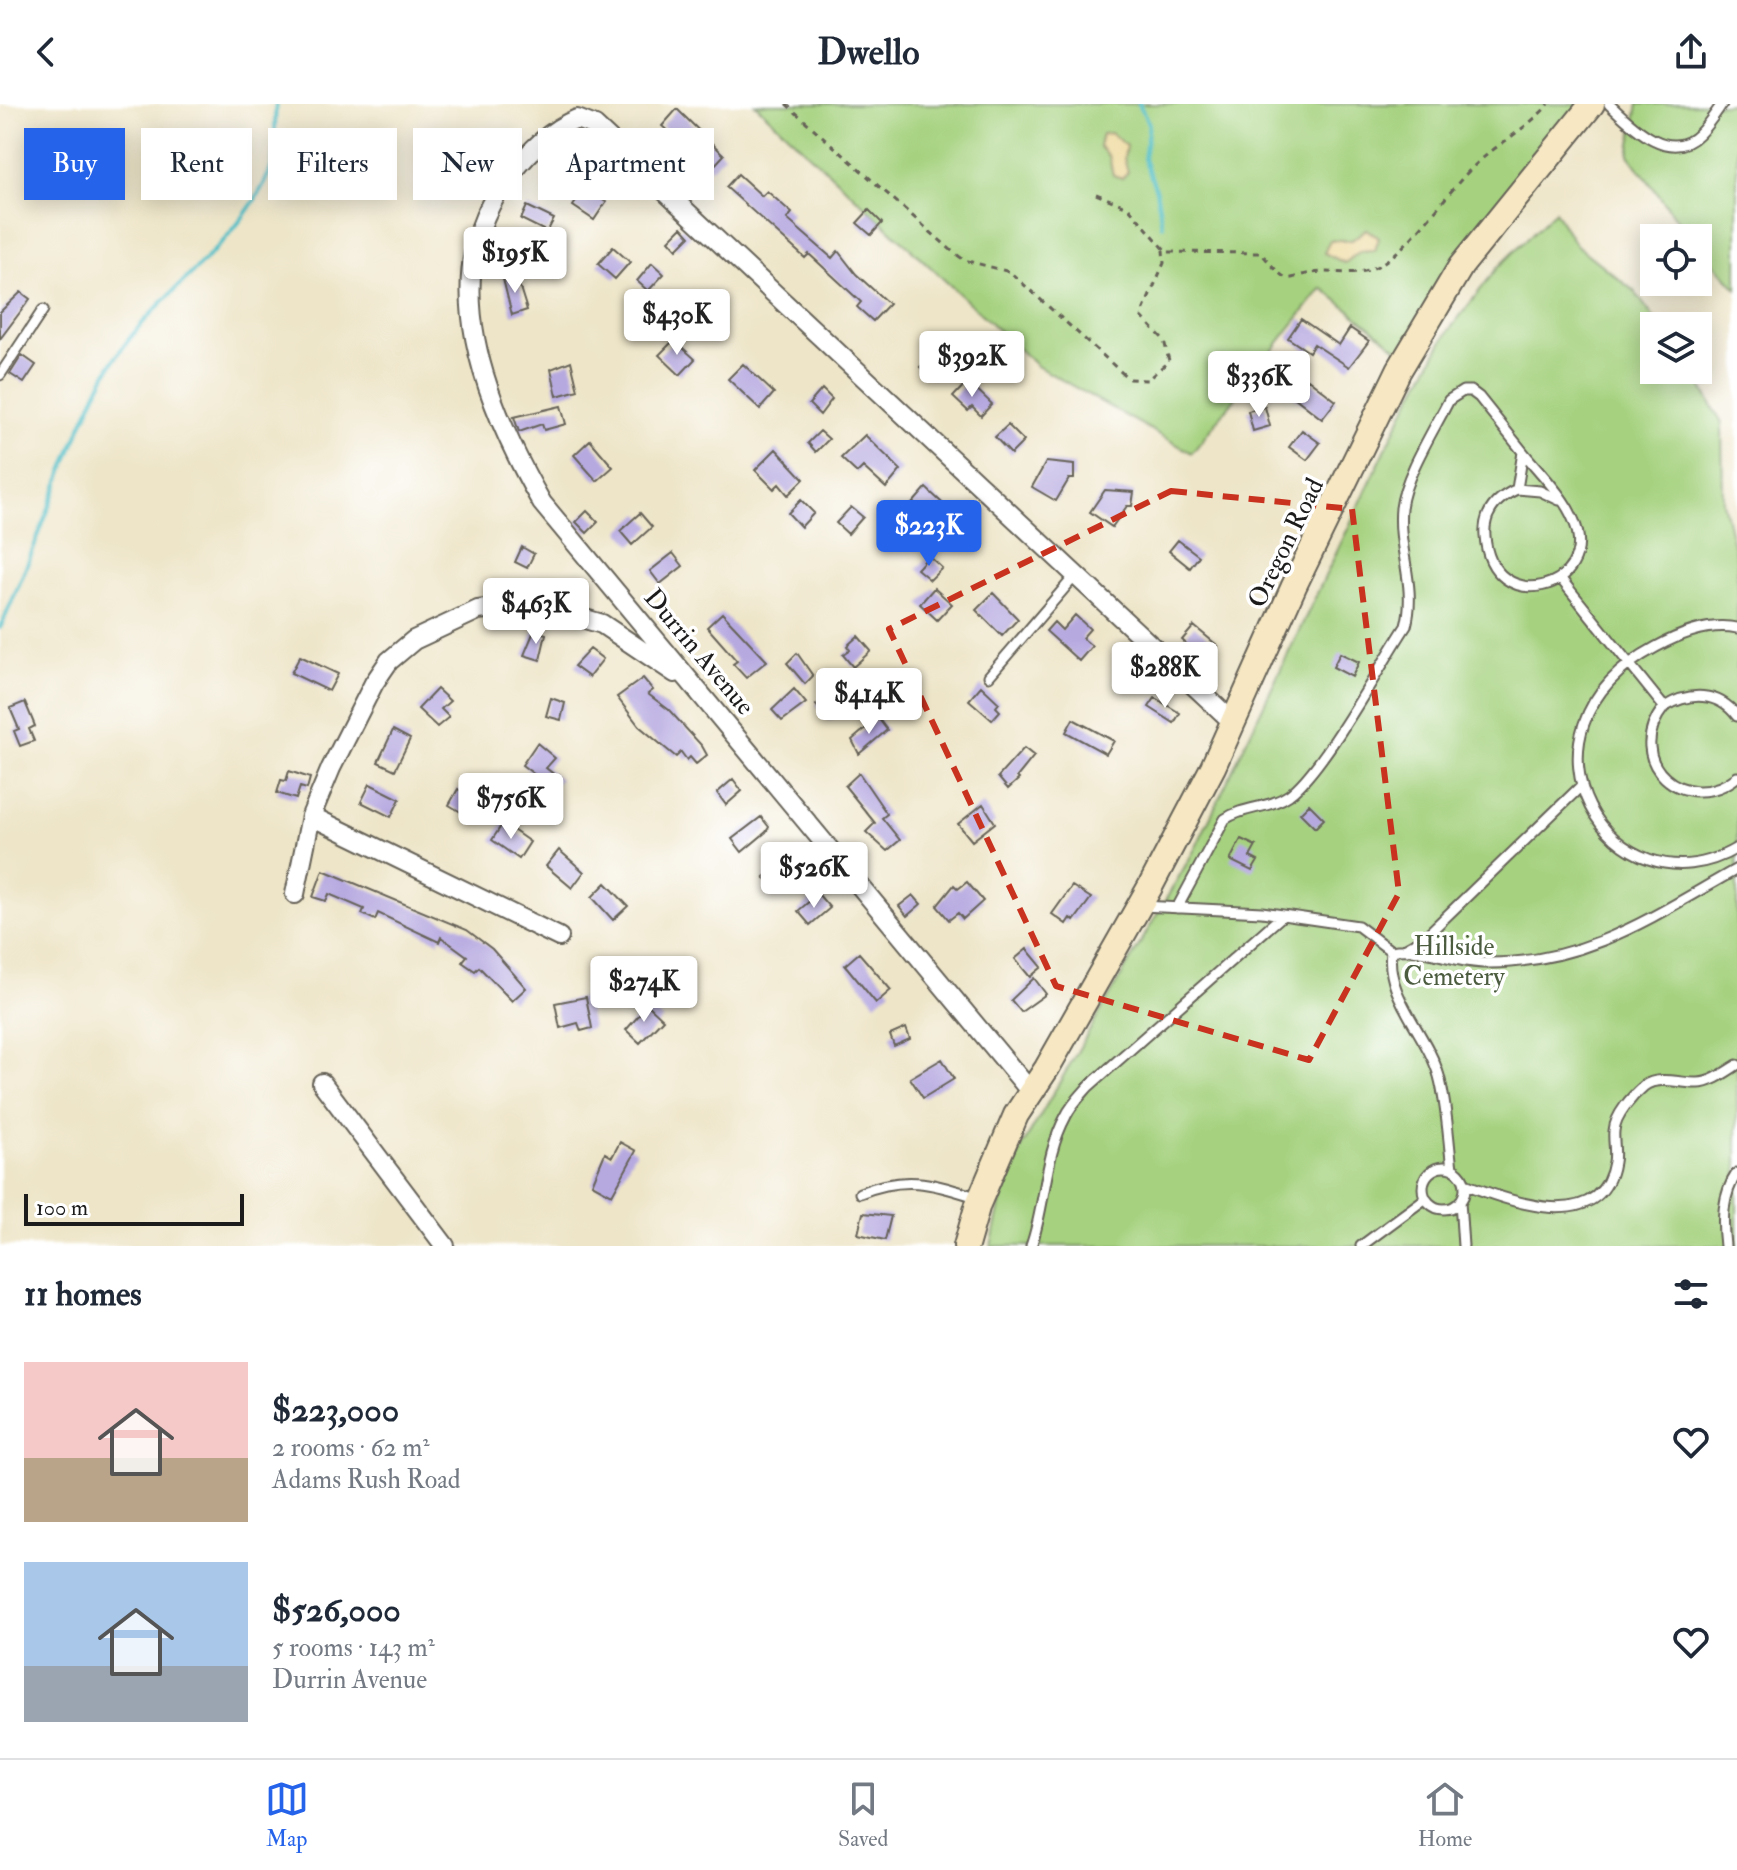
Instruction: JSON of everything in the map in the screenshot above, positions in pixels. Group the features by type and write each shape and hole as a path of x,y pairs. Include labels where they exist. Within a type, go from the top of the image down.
{"street":[{"name":"Oregon Road","path":"966,1246 981,1198 1016,1115 1139,906 1234,723 1294,586 1399,370 1443,293 1592,104"},
{"name":"Durrin Avenue","path":"1031,1092 542,503 507,443 479,358 470,276 485,213 499,188 526,156 569,122 577,119 595,126 797,311 1074,577"},
{"path":"1074,577 1234,723"},
{"path":"295,894 311,816 331,768 374,683 389,661 414,640 478,610 516,605 542,608 602,624 694,685"},
{"path":"311,816 559,937"},
{"path":"322,1083 445,1246"}],"lane":[{"path":"1609,104 1645,138 1672,145 1697,137 1722,104"},
{"path":"0,375 43,310"},
{"path":"1177,908 1225,819 1234,813 1275,803 1306,778 1406,626 1411,599 1401,508 1409,482 1449,400 1463,391 1471,391 1523,452 1562,502 1574,519 1578,536 1572,566 1561,579 1546,586 1515,584 1496,569 1490,557 1485,530 1487,516 1496,502 1517,489 1540,491 1562,502"},
{"path":"1517,489 1523,452"},
{"path":"989,676 1074,577"},
{"path":"1561,579 1664,707"},
{"path":"1737,628 1708,627 1679,635 1630,665 1599,695 1588,711 1578,749 1580,787 1594,814 1613,837 1649,858 1671,865 1694,865 1717,859 1737,848"},
{"path":"1737,716 1723,702 1702,696 1676,701 1664,707 1655,720 1649,742 1663,777 1674,786 1714,790 1737,777"},
{"path":"1139,906 1283,915 1358,926 1391,951 1406,948 1424,938 1580,787"},
{"path":"1406,948 1485,964 1584,950 1654,918 1737,869"},
{"path":"1031,1246 1041,1217 1052,1150 1066,1115 1089,1086 1283,915"},
{"path":"1391,951 1389,969 1401,1002 1439,1076 1452,1168 1465,1184 1502,1200 1541,1208 1589,1201 1607,1187 1615,1160 1614,1127 1629,1100 1648,1083 1678,1080 1700,1084 1737,1065"},
{"path":"1452,1168 1439,1167 1428,1174 1423,1186 1426,1198 1442,1209 1460,1201"},
{"path":"1725,1246 1724,1208 1728,1186 1737,1173"},
{"path":"860,1193 884,1184 920,1180 981,1198"},
{"path":"1464,1245 1460,1201 1465,1184"},
{"path":"1361,1246 1426,1198"}],"path":[{"path":"786,104 952,251 964,260 1010,272 1129,379 1147,380 1169,361 1164,340 1141,316 1164,263 1165,251 1128,207 1096,194"},
{"path":"1165,251 1256,252 1280,275 1294,280 1319,272 1353,272 1377,266 1400,248 1473,166 1530,125 1549,104"}],"highlighted area":[{"path":"1171,491 1352,509 1399,893 1309,1060 1056,986 889,629"}],"green space":[{"path":"755,104 1589,104 1402,352 1322,288 1192,453 1037,366"},
{"path":"1638,104 1737,104 1737,289 1712,261 1712,224 1681,224 1629,155"},
{"name":"Hillside Cemetery","path":"1555,211 1575,244 1634,291 1650,312 1640,312 1640,384 1700,384 1722,423 1723,502 1737,561 1737,1246 991,1246 1002,1196 1022,1147 1195,849 1403,413 1447,333 1498,267"}],"sand":[{"path":"1111,133 1126,146 1124,158 1128,172 1122,178 1113,175 1109,157 1099,146 1102,134"},
{"path":"1366,229 1379,238 1375,250 1360,251 1345,263 1324,253 1330,240 1352,240"}],"building":[{"path":"677,109 696,128 664,128 662,126"},
{"path":"714,145 724,155 714,166"},
{"path":"738,174 762,196 767,191 792,213 787,219 832,258 838,251 856,274 889,304 873,321 857,307 861,302 809,254 805,258 726,187"},
{"path":"577,200 606,202 594,220 573,206"},
{"path":"527,206 554,219 547,232 521,219"},
{"path":"869,210 882,223 871,235 857,223"},
{"path":"682,227 690,236 677,249 669,240"},
{"path":"613,247 630,262 615,279 598,264"},
{"path":"652,263 664,274 648,291 637,281"},
{"path":"516,275 527,310 512,315 503,279"},
{"path":"21,292 30,299 0,339 0,312"},
{"path":"680,292 695,305 681,320 666,307"},
{"path":"1301,319 1339,345 1350,328 1369,341 1349,367 1314,344 1309,352 1288,338"},
{"path":"940,339 956,354 933,379 920,367 928,359 924,355"},
{"path":"674,340 695,359 680,375 659,355"},
{"path":"22,355 36,365 24,383 10,374"},
{"path":"571,361 578,390 557,396 551,369"},
{"path":"743,364 774,393 760,409 728,379"},
{"path":"1308,379 1336,401 1322,419 1294,397"},
{"path":"968,381 992,404 981,416 972,407 968,411 953,397"},
{"path":"822,389 832,399 820,415 809,404"},
{"path":"561,406 566,424 544,430 542,424 519,432 514,417"},
{"path":"1265,407 1270,426 1253,431 1248,411"},
{"path":"1008,425 1024,441 1011,454 995,437"},
{"path":"1302,430 1320,443 1307,460 1289,447"},
{"path":"820,431 829,439 816,452 808,443"},
{"path":"865,435 901,470 886,488 863,467 857,473 841,458"},
{"path":"590,440 613,467 597,481 574,455"},
{"path":"776,449 804,479 788,495 779,484 774,489 755,470"},
{"path":"1046,462 1074,465 1074,479 1069,479 1056,501 1032,487"},
{"path":"926,488 952,512 931,534 905,512"},
{"path":"1105,490 1134,492 1132,506 1127,506 1112,527 1090,512"},
{"path":"801,500 814,513 801,527 788,513"},
{"path":"851,507 863,517 848,534 836,523"},
{"path":"587,511 598,522 587,533 576,522"},
{"path":"640,513 652,527 632,545 620,531"},
{"path":"1178,540 1199,556 1190,568 1169,551"},
{"path":"522,547 534,554 527,568 515,562"},
{"path":"673,553 683,566 660,584 650,571"},
{"path":"929,556 942,568 930,580 917,569"},
{"path":"934,588 952,604 937,620 920,604"},
{"path":"993,593 1018,619 1002,636 976,610"},
{"path":"722,613 767,661 746,678 733,664 737,661 707,627"},
{"path":"1075,615 1090,629 1082,638 1092,646 1079,661 1046,631 1054,622 1062,630"},
{"path":"1194,626 1218,646 1208,658 1204,654 1201,657 1182,640"},
{"path":"534,631 546,634 540,660 524,655"},
{"path":"858,636 871,651 853,667 843,655 850,650 847,646"},
{"path":"590,649 603,659 589,677 574,666"},
{"path":"797,653 813,676 805,684 787,663"},
{"path":"1340,653 1359,662 1352,677 1333,667"},
{"path":"300,656 338,674 329,691 291,673"},
{"path":"643,678 653,690 648,694 669,710 702,746 707,755 696,764 690,757 687,760 681,752 676,757 639,726 617,697"},
{"path":"842,684 849,693 842,698 848,705 830,721 816,705"},
{"path":"981,686 999,703 996,707 1000,711 992,720 969,700"},
{"path":"437,689 450,701 441,709 449,717 437,727 418,709"},
{"path":"794,689 806,703 782,721 772,710"},
{"path":"551,698 565,703 561,720 546,716"},
{"path":"1155,698 1180,713 1174,723 1149,707"},
{"path":"25,702 35,726 29,729 34,741 20,746 14,731 19,729 10,708"},
{"path":"878,718 887,730 859,754 852,740"},
{"path":"1073,719 1114,741 1106,754 1066,732"},
{"path":"393,730 410,739 395,770 378,762"},
{"path":"537,743 555,758 546,768 560,779 552,788 522,765"},
{"path":"1024,748 1034,756 1017,777 1019,779 1008,789 998,777"},
{"path":"289,771 310,778 307,789 300,787 296,799 277,793 281,780 286,781"},
{"path":"859,773 887,814 882,818 900,840 887,851 866,832 875,823 845,786"},
{"path":"733,779 742,791 726,805 717,793"},
{"path":"370,784 400,799 391,817 361,802"},
{"path":"458,789 487,807 478,822 449,805"},
{"path":"983,804 995,823 972,841 958,824"},
{"path":"1309,804 1324,819 1315,828 1300,813"},
{"path":"761,817 769,827 742,852 732,839"},
{"path":"503,823 530,842 519,859 492,840"},
{"path":"1241,839 1256,846 1250,857 1258,861 1252,871 1230,860"},
{"path":"559,850 584,872 572,888 546,866"},
{"path":"787,857 801,872 780,891 764,877"},
{"path":"323,870 467,930 492,949 526,988 512,1001 479,967 475,971 462,962 467,956 441,937 439,942 378,913 375,920 362,914 364,909 329,894 326,901 313,897"},
{"path":"967,882 983,901 963,919 958,913 949,920 937,906 954,885 958,889"},
{"path":"606,883 628,906 613,920 592,897"},
{"path":"1072,886 1091,898 1074,921 1070,918 1066,924 1052,914"},
{"path":"818,894 830,908 810,925 798,911"},
{"path":"913,895 921,904 907,916 899,906"},
{"path":"1027,949 1042,967 1030,977 1015,959"},
{"path":"859,953 891,990 876,1003 845,965"},
{"path":"1034,978 1046,994 1021,1012 1011,1000"},
{"path":"586,997 592,1028 581,1031 578,1023 560,1028 555,1003"},
{"path":"648,1005 663,1019 640,1043 626,1030"},
{"path":"906,1028 910,1039 894,1046 890,1035"},
{"path":"942,1059 954,1079 923,1098 910,1078"},
{"path":"620,1142 636,1151 612,1195 592,1184 605,1153 612,1157"},
{"path":"863,1213 891,1216 885,1240 858,1234"}],"waterway":[{"path":"0,628 77,437 106,374 144,321 214,251 255,200 272,164 276,104"},
{"path":"1139,104 1149,124 1144,159 1156,190 1162,225"}]}
